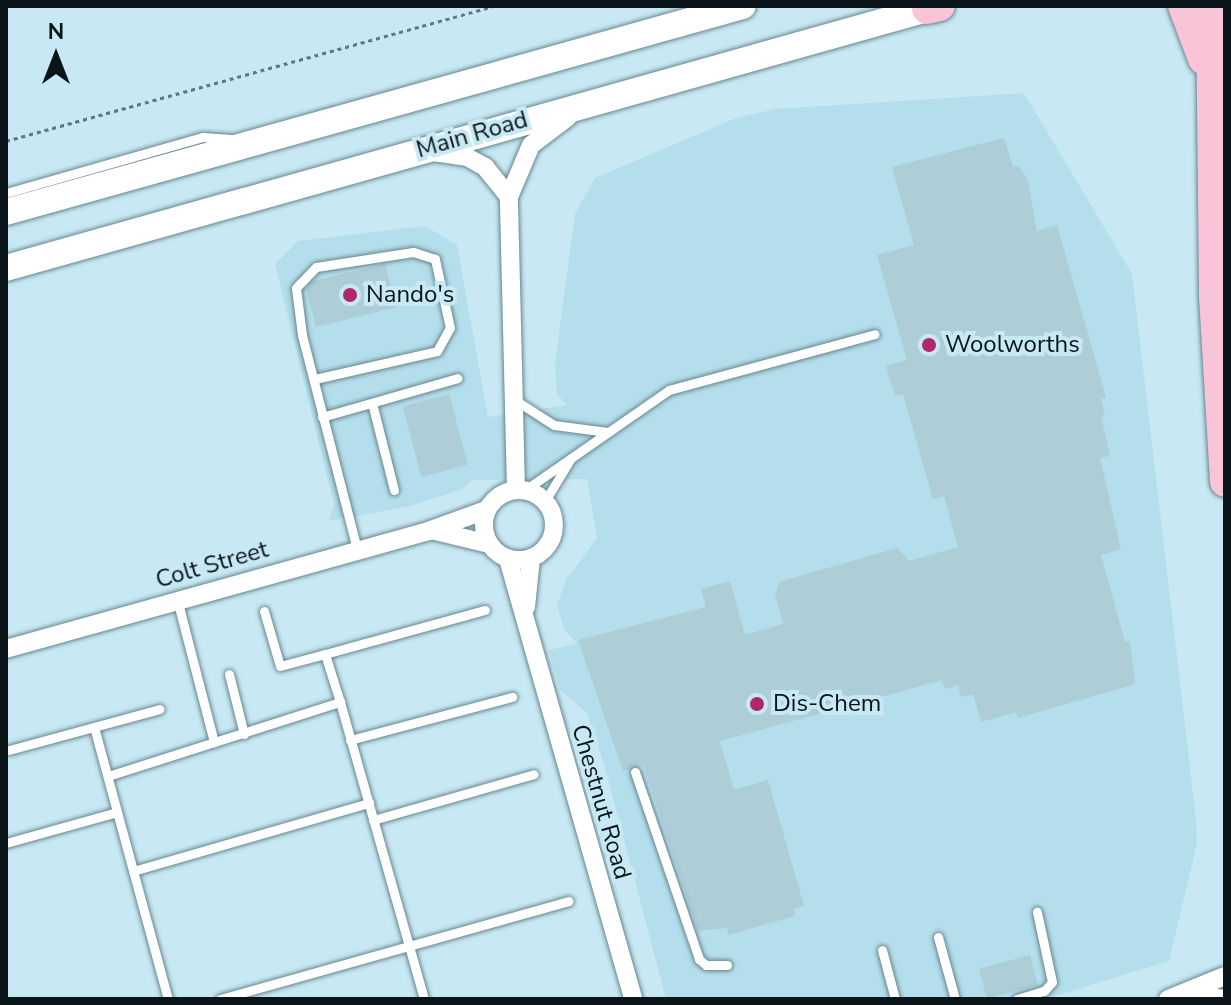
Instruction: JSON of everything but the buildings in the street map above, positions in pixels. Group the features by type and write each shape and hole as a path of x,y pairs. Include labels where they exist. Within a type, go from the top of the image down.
{"main road":[{"path":"6,212 743,6"},
{"path":"1183,6 1209,84"},
{"path":"1211,6 1209,84 1225,482"},
{"name":"Main Road","path":"6,268 405,153 935,7"}],"street":[{"path":"520,490 509,197 531,145 595,101"},
{"path":"405,153 467,157 485,167 509,197"},
{"path":"520,490 545,501 553,533 531,558 508,559 489,544 484,534 486,510 502,494 520,490"},
{"name":"Colt Street","path":"6,649 431,530 486,510"},
{"name":"Colt Street","path":"431,530 489,544"},
{"name":"Chestnut Road","path":"525,618 531,558"},
{"name":"Chestnut Road","path":"508,559 633,999"},
{"path":"1168,999 1190,993 1225,976"},
{"path":"1190,993 1225,999"}],"lane":[{"path":"6,193 203,137 260,142"},
{"path":"315,379 437,351 450,328 435,259 413,252 316,267 303,276 296,288 297,313 357,549"},
{"path":"520,490 574,451 611,432 669,390 875,334"},
{"path":"322,417 458,378"},
{"path":"515,400 554,425 611,432"},
{"path":"372,403 394,490"},
{"path":"545,501 574,451"},
{"path":"177,599 214,742"},
{"path":"264,611 280,666 485,610"},
{"path":"325,654 424,999"},
{"path":"229,674 244,734"},
{"path":"350,740 512,697"},
{"path":"108,776 340,702"},
{"path":"9,750 160,709"},
{"path":"94,727 168,999"},
{"path":"635,772 699,959 706,965 727,965"},
{"path":"373,820 534,774"},
{"path":"133,871 369,803"},
{"path":"6,843 117,812"},
{"path":"220,999 568,901"},
{"path":"1017,999 1044,991 1052,982 1037,912"},
{"path":"938,937 955,999"},
{"path":"882,950 895,999"}],"path":[{"path":"6,141 494,6"}],"shaded area":[{"path":"1024,93 1132,274 1196,819 1197,843 1169,961 1045,999 666,999 605,768 587,713 560,690 549,650 577,644 564,629 557,605 566,580 597,538 587,479 472,480 463,489 410,506 329,521 334,504 275,264 298,241 425,226 457,245 488,417 567,405 557,394 555,363 575,214 595,178 736,118 775,109"}],"place":[{"name":"Nando's","path":"350,295"},
{"name":"Woolworths","path":"929,345"},
{"name":"Dis-Chem","path":"757,704"}]}
